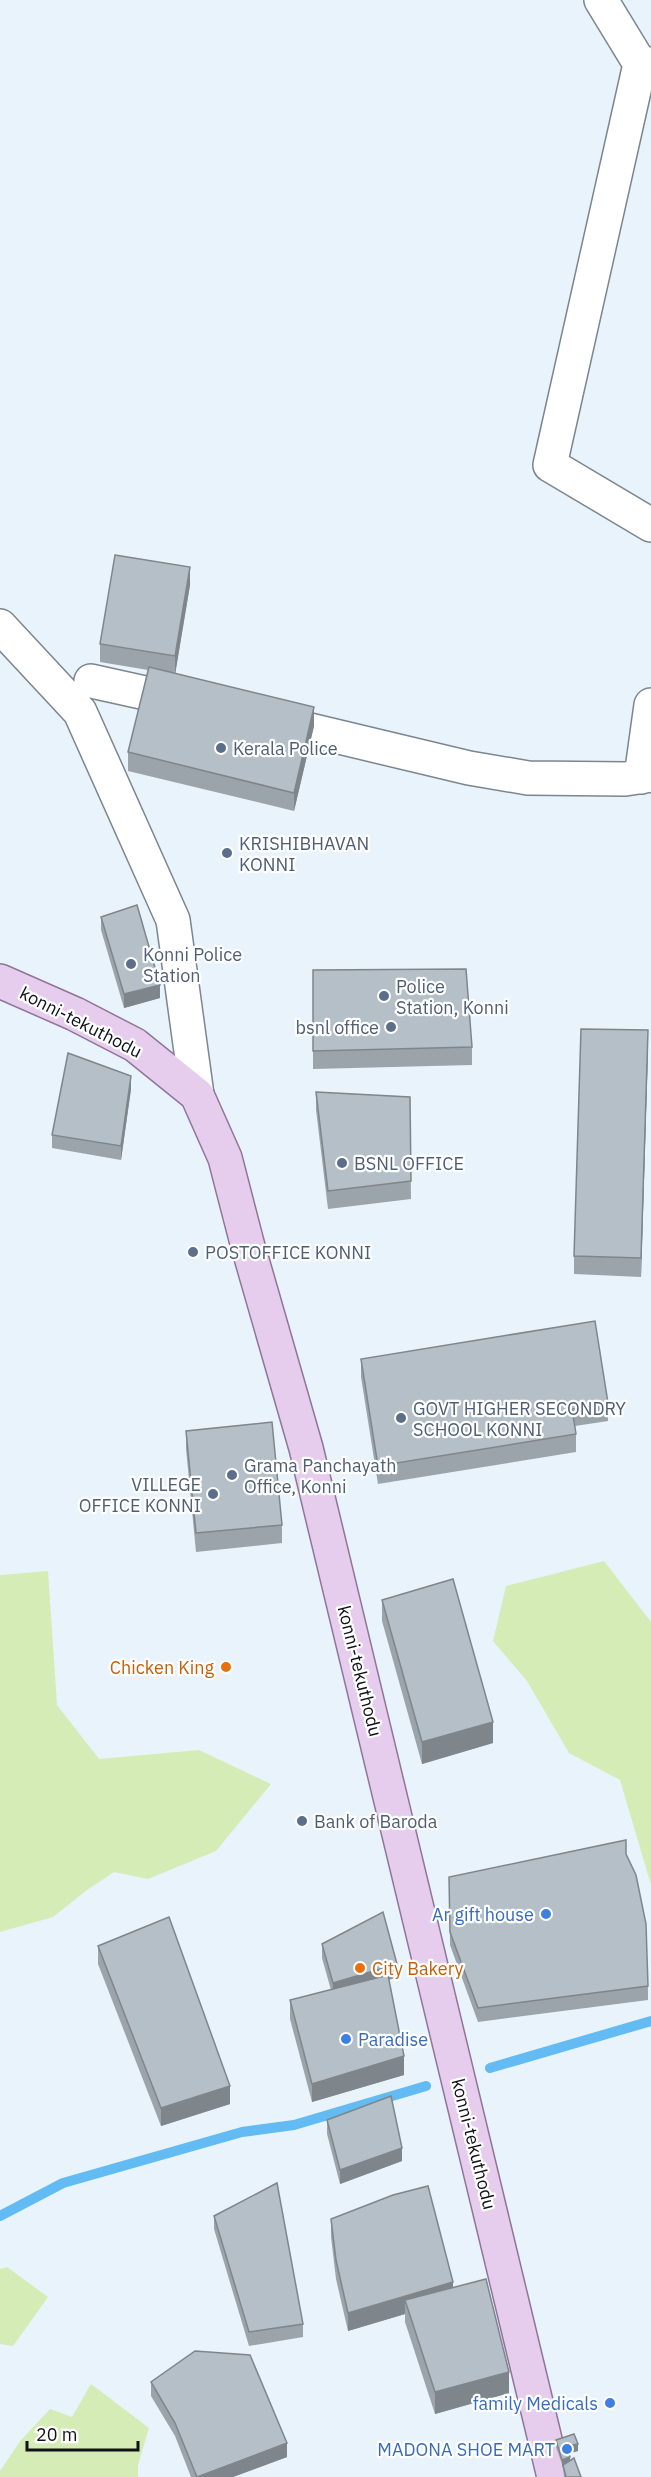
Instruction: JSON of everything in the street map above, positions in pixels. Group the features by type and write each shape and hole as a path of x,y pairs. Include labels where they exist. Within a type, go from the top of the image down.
{"main road":[{"name":"konni-tekuthodu","path":"0,981 75,1014 135,1045 197,1095 225,1158 306,1448 554,2477"}],"street":[{"path":"601,0 646,64 550,465 651,525"},
{"path":"0,626 80,712 173,920 197,1095"},
{"path":"91,681 469,768 528,778 625,779 646,776 651,705"}],"green space":[{"path":"604,1561 651,1622 651,1885 620,1780 569,1753 527,1681 493,1641 506,1586"},
{"path":"48,1571 57,1705 99,1759 199,1750 271,1784 216,1851 148,1879 114,1872 53,1917 0,1932 0,1575"},
{"path":"7,2267 48,2297 13,2346 0,2344 0,2269"},
{"path":"91,2384 149,2428 138,2465 138,2477 0,2477 0,2471 21,2440 50,2409 72,2417"}],"building":[{"path":"115,555 190,567 175,656 100,644"},
{"name":"Kerala Police","path":"149,667 314,707 294,793 128,752"},
{"name":"Konni Police Station","path":"137,905 160,985 124,994 101,917"},
{"name":"bsnl office","path":"466,969 472,1047 313,1051 313,970"},
{"path":"581,1029 648,1030 641,1258 574,1256"},
{"path":"68,1053 131,1076 121,1146 52,1135"},
{"path":"316,1092 410,1097 411,1181 328,1191"},
{"path":"595,1321 608,1403 572,1409 576,1434 378,1466 361,1359"},
{"name":"Grama Panchayath Office, Konni","path":"272,1422 282,1525 196,1533 186,1431"},
{"path":"453,1579 493,1722 422,1742 382,1600"},
{"name":"Ar gift house","path":"626,1840 626,1854 636,1875 646,1924 648,1986 478,2008 450,1932 449,1877"},
{"name":"City Bakery","path":"383,1912 397,1964 333,1983 322,1944"},
{"path":"169,1917 230,2086 161,2108 98,1946"},
{"name":"Paradise","path":"388,1975 404,2056 312,2084 290,2000"},
{"path":"391,2096 402,2148 340,2170 327,2120"},
{"path":"277,2183 303,2324 249,2332 214,2216"},
{"path":"428,2186 453,2282 348,2313 336,2260 331,2219 393,2195"},
{"path":"486,2279 509,2372 435,2392 405,2300"},
{"path":"195,2351 250,2355 287,2443 197,2477 175,2423 151,2382"},
{"path":"574,2434 578,2444 567,2446 570,2457 562,2460 556,2440"},
{"path":"574,2458 581,2477 566,2477 563,2465"}],"waterway":[{"path":"490,2068 651,2021"},
{"path":"0,2216 63,2183 242,2132 294,2125 426,2086"}],"place":[{"name":"Kerala Police","path":"221,748"},
{"name":"KRISHIBHAVAN KONNI","path":"227,853"},
{"name":"Konni Police Station","path":"131,964"},
{"name":"Police Station, Konni","path":"384,996"},
{"name":"bsnl office","path":"391,1027"},
{"name":"BSNL OFFICE","path":"342,1163"},
{"name":"POSTOFFICE KONNI","path":"193,1252"},
{"name":"GOVT HIGHER SECONDRY SCHOOL KONNI","path":"401,1418"},
{"name":"Grama Panchayath Office, Konni","path":"232,1475"},
{"name":"VILLEGE OFFICE KONNI","path":"213,1494"},
{"name":"Chicken King","path":"226,1667"},
{"name":"Bank of Baroda","path":"302,1821"},
{"name":"Ar gift house","path":"546,1914"},
{"name":"City Bakery","path":"360,1968"},
{"name":"Paradise","path":"346,2039"},
{"name":"family Medicals","path":"610,2403"},
{"name":"MADONA SHOE MART","path":"567,2449"}]}
